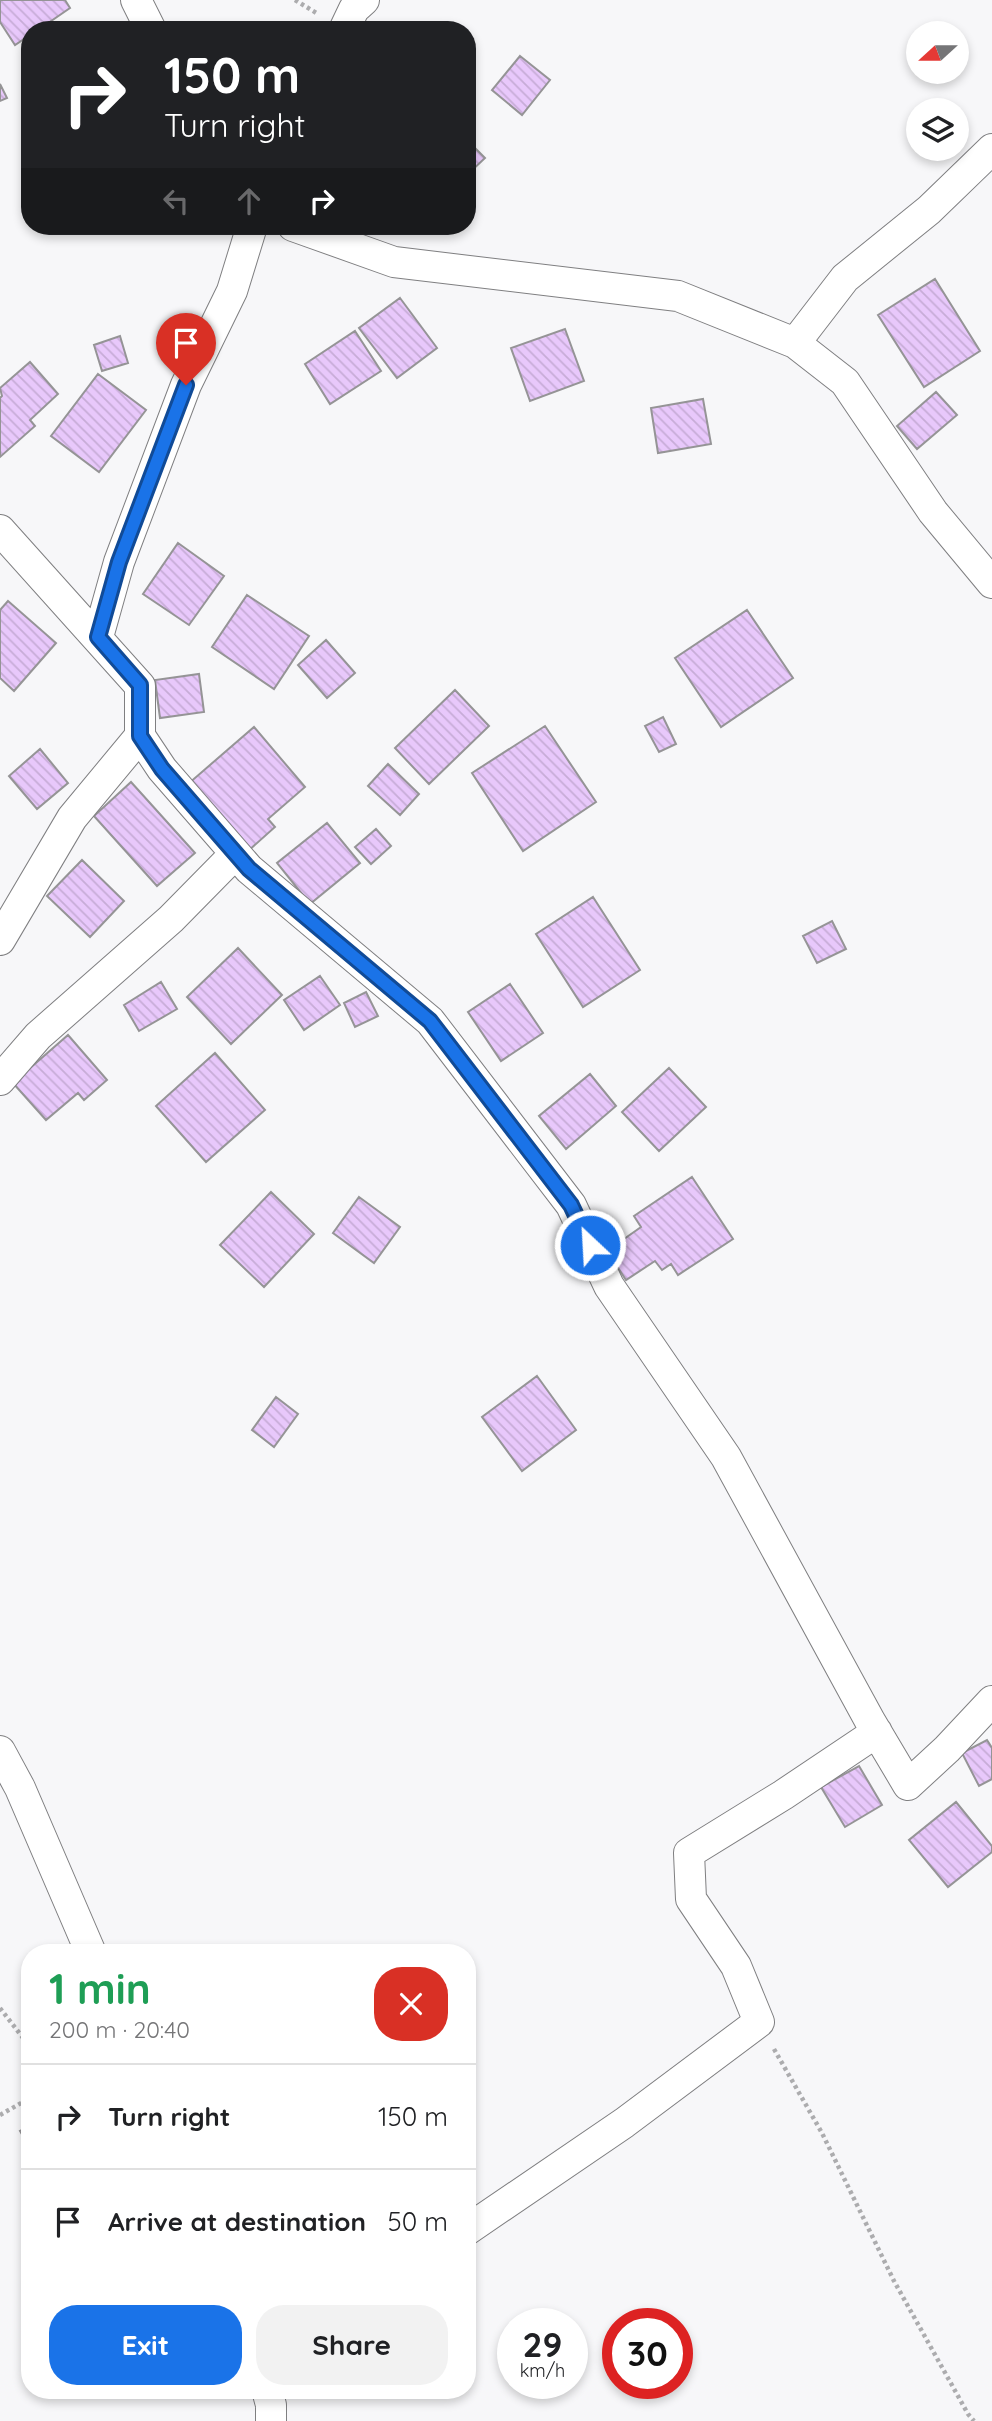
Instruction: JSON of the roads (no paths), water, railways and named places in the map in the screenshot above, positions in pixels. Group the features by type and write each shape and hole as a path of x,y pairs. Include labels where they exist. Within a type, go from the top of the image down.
{"street":[{"path":"136,0 146,21"},
{"path":"348,21 354,9 364,0"},
{"path":"795,343 845,278 929,210 992,149"},
{"path":"98,637 119,562 186,385 232,291 249,235"},
{"path":"318,235 394,262 678,296 795,343 845,382 933,512 992,583"},
{"path":"0,530 140,685 140,736 162,769 249,869 430,1021 571,1205 609,1286 726,1457 908,1785 947,1749 992,1701"},
{"path":"0,940 72,818 140,736"},
{"path":"0,1080 38,1036 171,919 235,854"},
{"path":"476,2224 624,2123 759,2022 736,1966 691,1899 689,1853 783,1795 877,1732"},
{"path":"0,1751 20,1788 87,1944"},
{"path":"268,2399 271,2421"}]}
